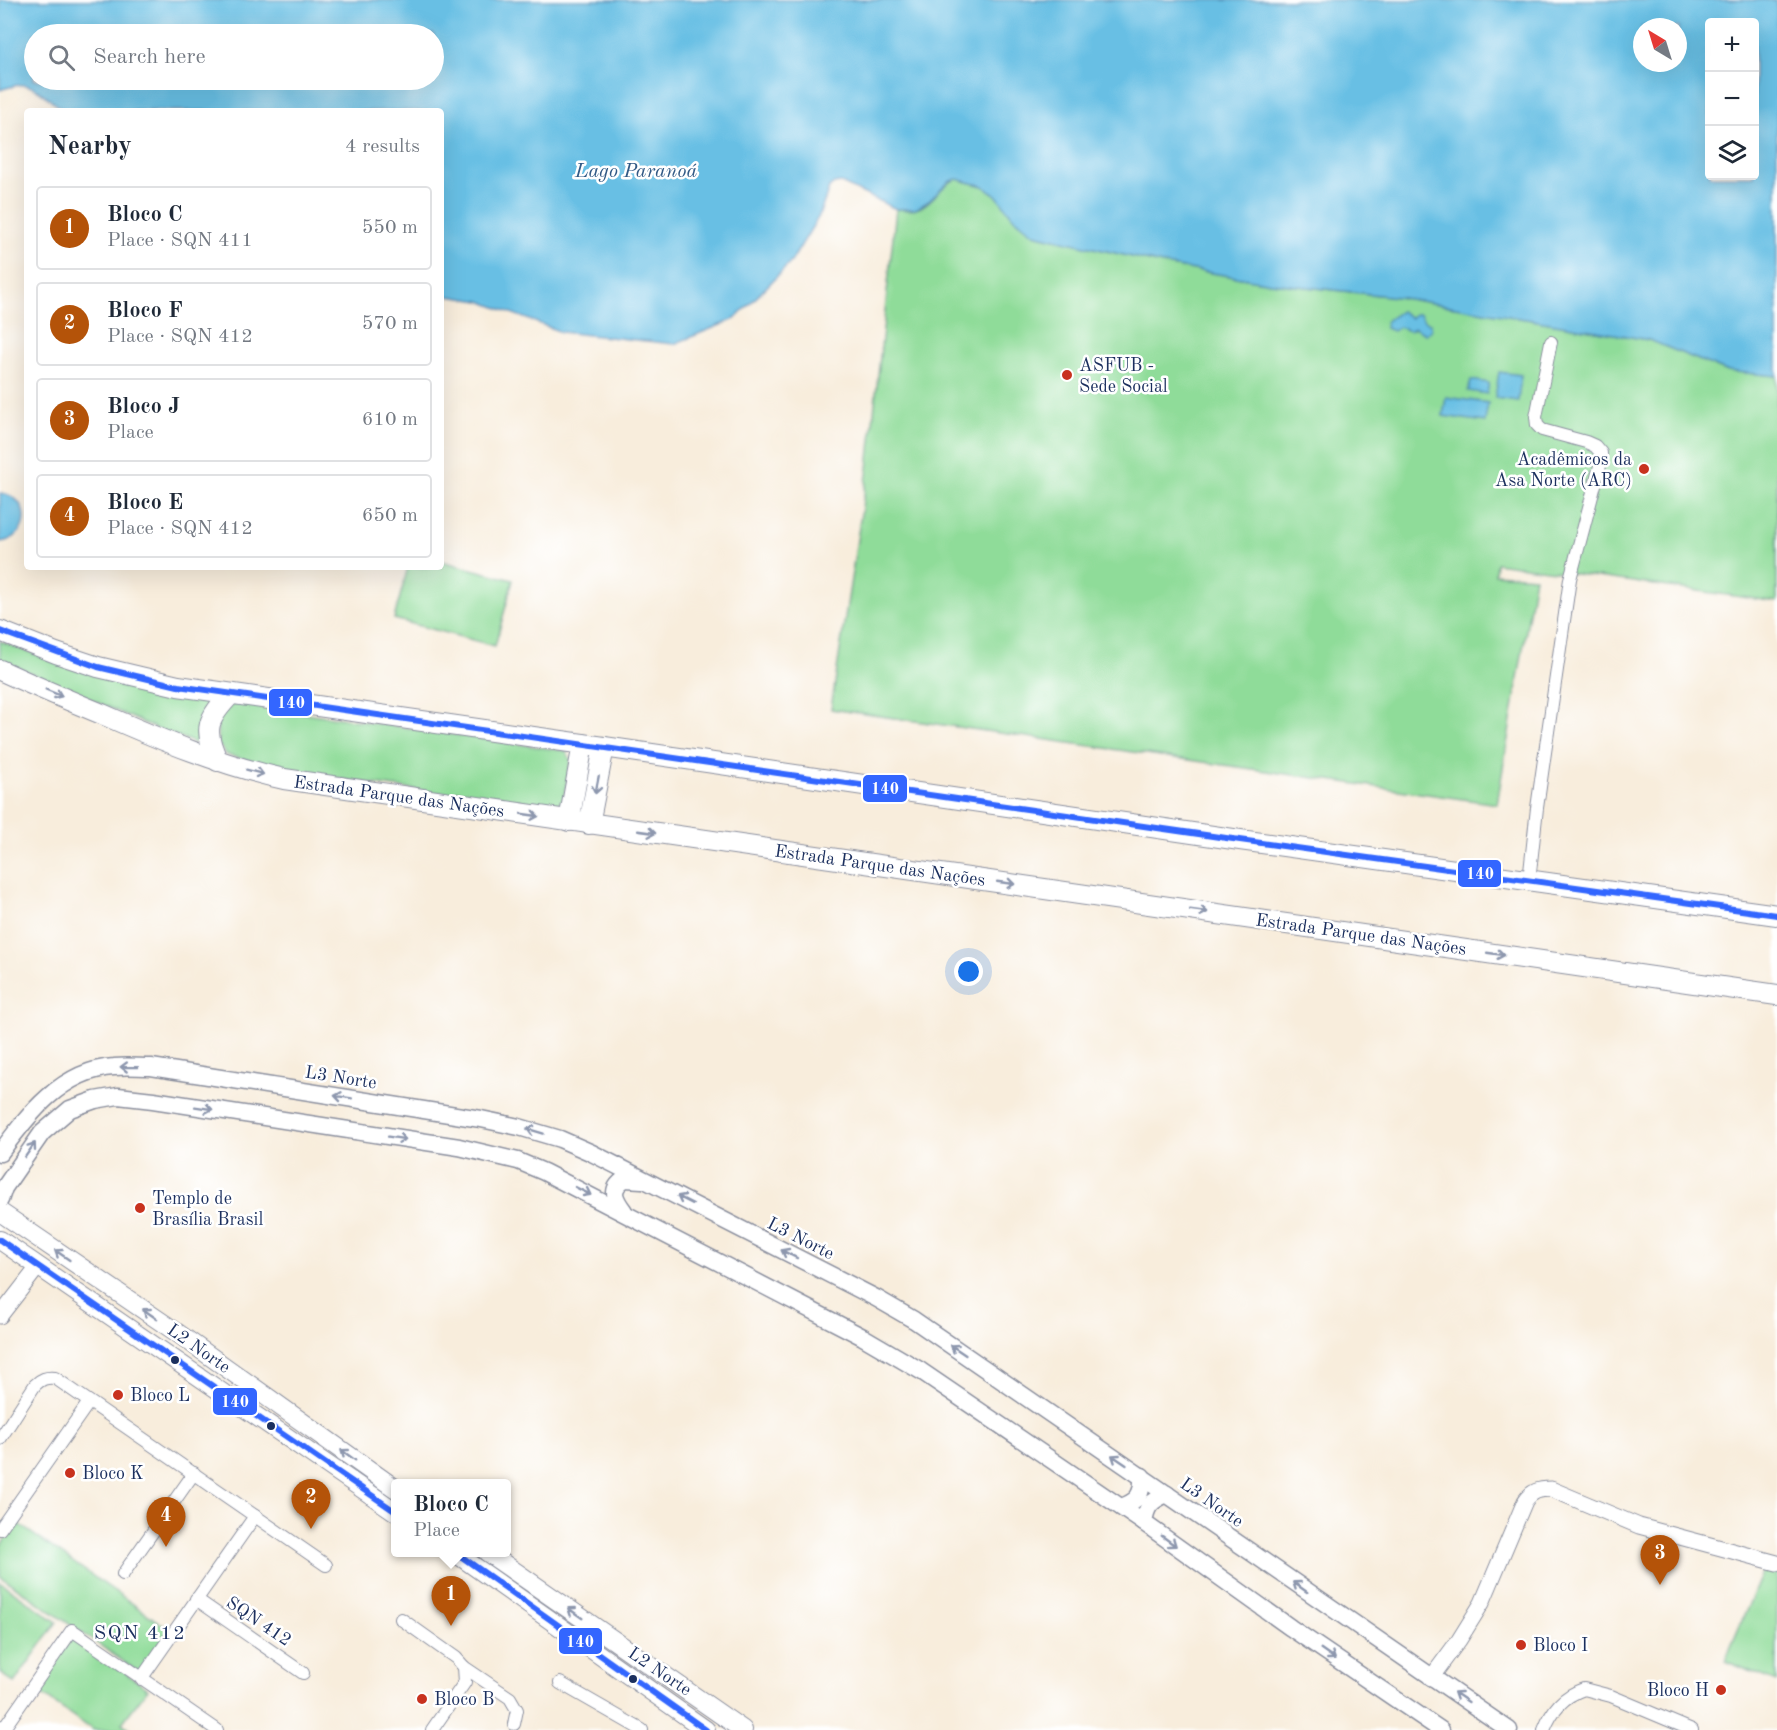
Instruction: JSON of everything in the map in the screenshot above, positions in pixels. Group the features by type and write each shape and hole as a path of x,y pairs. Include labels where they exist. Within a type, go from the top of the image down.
{"highway":[{"path":"0,631 56,653 131,676 178,686 1777,915"},
{"name":"Estrada Parque das Nações","path":"0,670 138,730 218,760 285,779 1777,994"},
{"path":"218,760 209,743 209,727 214,712 231,694"},
{"path":"569,820 583,744"},
{"path":"589,824 604,747"}],"main road":[{"name":"L3 Norte","path":"0,1153 39,1104 59,1088 82,1075 112,1067 151,1067 481,1119 560,1139 646,1180 876,1298 914,1320 1509,1730"},
{"path":"0,1200 4,1188 42,1132 56,1119 70,1109 95,1100 118,1096 176,1103 487,1153 518,1161 624,1211 863,1337 921,1371 1441,1730"},
{"path":"624,1211 614,1194 616,1186 625,1179 646,1180"},
{"name":"L2 Norte","path":"0,1212 179,1334 391,1485"},
{"name":"L2 Norte","path":"0,1240 391,1509"},
{"path":"97,1306 108,1296 110,1288"},
{"path":"1121,1507 1132,1503 1140,1495 1142,1476"},
{"path":"1144,1523 1149,1504 1167,1494"},
{"name":"L2 Norte","path":"461,1557 706,1730"},
{"name":"L2 Norte","path":"494,1557 743,1730"},
{"path":"491,1578 506,1572 508,1567"}],"street":[{"path":"1529,881 1537,808 1570,579 1601,462 1601,453 1595,446 1542,430 1537,425 1536,417 1551,342"},
{"path":"0,1316 38,1267"},
{"path":"0,1439 34,1385 47,1377 55,1378 326,1565"},
{"path":"0,1529 89,1402"},
{"path":"123,1574 194,1473"},
{"path":"1431,1677 1478,1611 1525,1501 1528,1496 1541,1489 1551,1490 1639,1526 1777,1563"},
{"name":"SQN 412","path":"141,1679 255,1516"},
{"name":"SQN 412","path":"196,1599 303,1673"},
{"path":"401,1619 456,1658 464,1667 510,1698 517,1710 514,1724"},
{"path":"3,1728 72,1630 217,1730"},
{"path":"432,1730 465,1682 464,1667"},
{"path":"560,1683 642,1730"},
{"path":"1544,1730 1555,1708 1563,1699 1584,1689 1611,1696 1692,1730"}],"green space":[{"path":"957,179 983,186 997,195 1013,217 1034,234 1171,266 1271,283 1397,297 1649,340 1726,371 1777,376 1777,602 1496,563 1495,574 1535,577 1497,804 831,709 868,468 896,209 911,210 922,207 946,185"},
{"path":"444,562 513,580 495,646 394,619 407,570 444,570"},
{"path":"0,641 51,660 130,681 209,698 201,745 157,729 0,659"},
{"path":"237,703 566,751 571,760 563,802 547,808 351,781 227,755 218,744 217,719 230,706"},
{"path":"17,1523 170,1630 140,1673 0,1576 0,1546"},
{"path":"1765,1566 1777,1570 1777,1682 1725,1661"},
{"path":"0,1582 57,1622 14,1683 0,1673"},
{"path":"73,1636 148,1689 122,1723 131,1730 93,1730 35,1690"}],"water":[{"name":"Lago Paranoá","path":"0,0 1777,0 1777,376 1726,371 1649,340 1397,297 1271,283 1171,266 1034,234 1013,217 996,195 983,186 957,179 949,182 929,201 916,209 896,209 841,183 834,184 829,188 819,216 791,262 735,319 674,344 561,332 480,301 444,295 444,108 60,108 36,90 444,90 444,24 24,24 24,85 0,90"},
{"path":"1401,311 1411,318 1415,314 1420,314 1424,321 1431,324 1431,330 1425,334 1415,328 1409,331 1399,327 1393,331 1386,328 1386,321"},
{"path":"1499,372 1521,375 1518,401 1495,398"},
{"path":"1471,380 1489,383 1487,394 1468,391"},
{"path":"1446,397 1488,403 1485,422 1443,416"},
{"path":"0,493 18,502 24,518 18,534 0,542"}],"transit line":[{"name":"140","path":"0,631 98,667 178,686 1240,840 1777,915"},
{"name":"140","path":"0,1240 391,1509"},
{"name":"140","path":"462,1557 706,1730"}],"place":[{"name":"ASFUB - Sede Social","path":"1067,375"},
{"name":"Acadêmicos da Asa Norte (ARC)","path":"1644,469"},
{"name":"Templo de Brasília Brasil","path":"140,1208"},
{"name":"Bloco L","path":"118,1395"},
{"name":"Bloco K","path":"70,1473"},
{"name":"Bloco F","path":"311,1529"},
{"name":"Bloco E","path":"166,1547"},
{"name":"Bloco J","path":"1660,1585"},
{"name":"Bloco C","path":"451,1626"},
{"name":"Bloco I","path":"1521,1645"},
{"name":"Bloco H","path":"1721,1690"},
{"name":"Bloco B","path":"422,1699"}],"district":[{"name":"SQN 412","path":"140,1632"}]}
